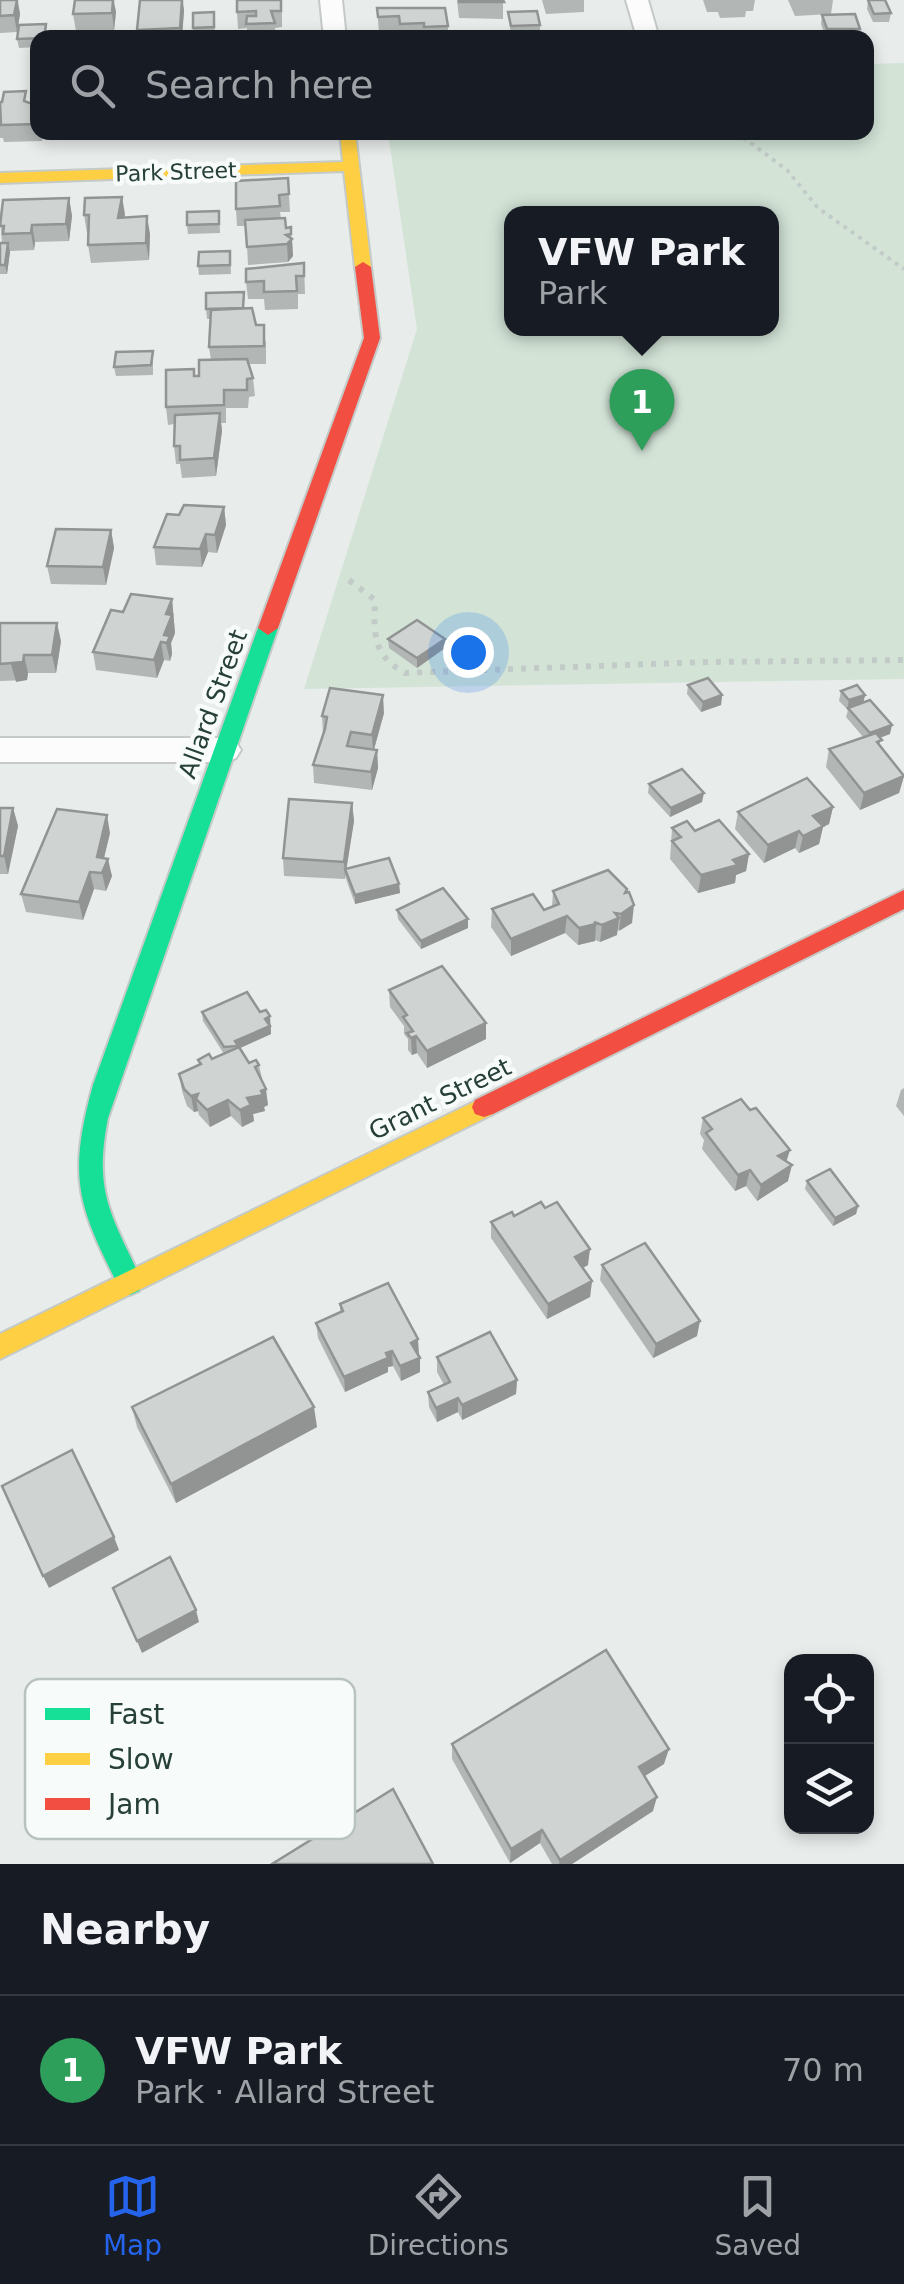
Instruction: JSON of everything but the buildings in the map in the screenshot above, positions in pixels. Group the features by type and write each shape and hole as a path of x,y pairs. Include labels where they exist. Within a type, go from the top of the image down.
{"street":[{"path":"331,0 334,30"},
{"path":"637,0 646,30"},
{"name":"Allard Street","path":"130,1283 87,1187 88,1146 105,1085 372,338 348,140"},
{"name":"Park Street","path":"0,178 351,166"},
{"path":"0,750 225,750"},
{"name":"Grant Street","path":"0,1347 904,900"}],"path":[{"path":"747,140 787,170 818,208 904,268"},
{"path":"349,580 374,600 375,652 386,664 404,673 707,662 904,660"}],"green space":[{"path":"904,63 904,679 304,689 417,329 389,140 874,140 874,64"}],"traffic: fast":[{"path":"130,1283 103,1229 90,1188 96,1118 268,628"}],"traffic: slow":[{"path":"348,140 363,267"},
{"path":"0,178 351,166"},
{"path":"0,1347 484,1107"}],"traffic: jam":[{"path":"268,628 372,338 363,267"},
{"path":"484,1107 904,899"}],"place":[{"name":"VFW Park","path":"642,451"}]}
